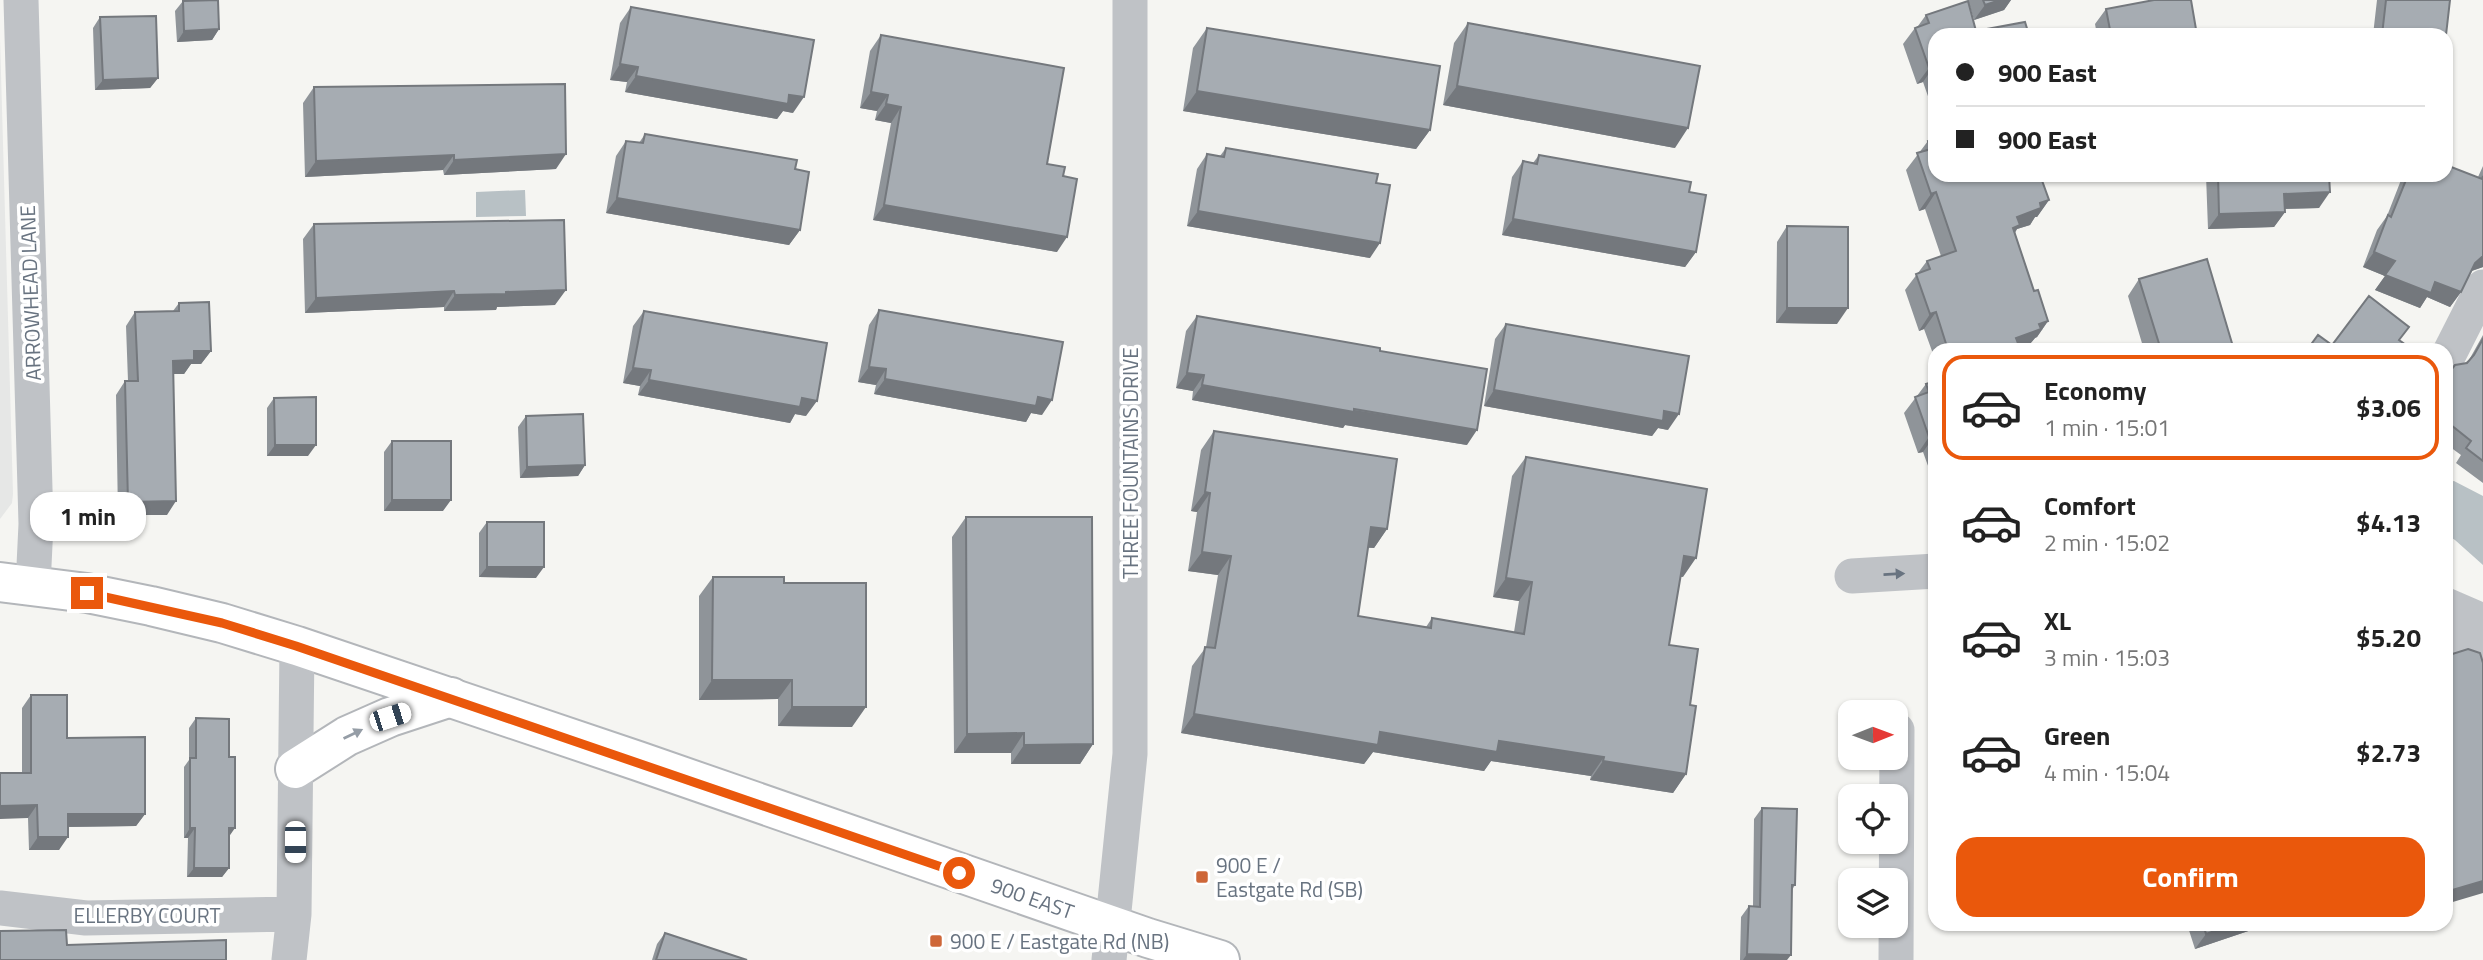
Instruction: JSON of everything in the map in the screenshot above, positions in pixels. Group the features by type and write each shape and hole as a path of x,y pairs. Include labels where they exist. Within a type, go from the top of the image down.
{"main road":[{"name":"900 EAST","path":"16,584 87,593 151,606 222,623 296,646 451,697 1111,942 1220,960"},
{"path":"295,769 347,736 390,717 451,697"}],"street":[{"name":"ARROWHEAD LANE","path":"16,584 36,524 21,0"},
{"name":"THREE FOUNTAINS DRIVE","path":"1097,960 1111,942 1130,754 1129,0"},
{"path":"2453,346 2483,287"},
{"path":"1852,576 1928,571"},
{"path":"2453,608 2483,621"},
{"path":"2453,642 2483,652"},
{"path":"289,960 294,914 296,646"},
{"path":"1896,960 1897,770"},
{"name":"ELLERBY COURT","path":"0,908 86,918 294,914"}],"shaded area":[{"path":"0,38 13,494 12,503 0,519"},
{"path":"525,190 526,216 476,217 476,192"},
{"path":"2453,481 2483,496 2483,565 2453,539"}],"building":[{"path":"218,0 219,29 184,31 183,1"},
{"path":"1983,0 2000,0 1985,5"},
{"path":"2154,0 2191,0 2196,28 2110,28 2106,9"},
{"path":"2386,0 2450,0 2447,28 2383,28"},
{"path":"1968,1 1975,28 1928,28 1928,65 1915,28 1929,23 1926,15"},
{"path":"631,7 814,40 804,97 789,95 788,104 636,76 638,67 620,64"},
{"path":"156,16 158,78 103,80 100,17"},
{"path":"2025,22 2027,28 1992,28"},
{"path":"1468,23 1700,66 1688,128 1457,86"},
{"path":"1207,28 1440,66 1430,130 1197,91"},
{"path":"881,35 1064,68 1047,164 1065,167 1063,176 1077,179 1067,237 884,205 901,107 886,104 888,95 871,92"},
{"path":"565,84 566,154 454,160 454,155 316,161 314,87"},
{"path":"645,134 797,160 795,169 809,172 800,230 617,198 626,141 643,143"},
{"path":"1226,148 1378,174 1376,183 1390,185 1380,243 1198,211 1207,154 1224,157"},
{"path":"1928,150 1928,182 2043,182 2049,200 2040,203 2041,208 2017,217 2020,225 2013,228 2034,291 2038,290 2048,321 2039,324 2041,329 2016,338 2018,343 1946,343 1936,312 1930,314 1916,274 1930,269 1927,261 1956,251 1936,192 1931,194 1917,153"},
{"path":"1539,155 1691,182 1689,192 1706,195 1696,252 1513,219 1523,161 1537,164"},
{"path":"2453,168 2482,179 2483,176 2483,256 2475,263 2461,292 2435,282 2431,293 2385,275 2395,261 2374,252 2388,215 2391,217 2405,182 2453,182"},
{"path":"2218,182 2329,182 2330,192 2284,194 2285,212 2219,214"},
{"path":"564,220 566,290 455,295 454,291 316,298 314,224"},
{"path":"1787,226 1848,227 1848,308 1787,308"},
{"path":"2207,259 2232,343 2159,343 2139,279"},
{"path":"2369,296 2409,327 2399,340 2403,343 2334,343"},
{"path":"209,302 211,351 194,351 194,360 173,361 176,501 128,502 125,381 138,381 135,312 179,311 179,303"},
{"path":"879,310 1063,342 1052,400 1038,397 1036,406 885,379 886,369 869,367"},
{"path":"644,311 827,343 817,401 802,398 800,407 649,380 651,370 633,368"},
{"path":"1197,316 1487,369 1477,430 1202,385 1204,375 1187,373"},
{"path":"1506,324 1689,356 1679,414 1664,411 1663,421 1494,390"},
{"path":"2318,335 2329,343 2312,343"},
{"path":"2483,339 2483,461 2466,448 2471,441 2453,427 2453,367 2467,363"},
{"path":"1928,392 1928,434 1915,397"},
{"path":"316,397 316,445 275,445 274,398"},
{"path":"583,414 585,465 527,467 526,416"},
{"path":"1214,431 1397,459 1387,529 1371,527 1358,616 1431,628 1432,618 1524,634 1532,582 1506,578 1526,457 1707,489 1696,558 1684,556 1669,645 1698,649 1690,705 1696,706 1686,774 1603,761 1604,757 1499,741 1497,752 1380,732 1378,745 1194,714 1205,647 1215,648 1231,556 1202,552 1210,493 1205,492"},
{"path":"392,441 451,441 451,500 392,500"},
{"path":"966,517 1092,517 1093,744 1024,745 1024,733 967,734"},
{"path":"487,522 544,522 544,567 487,567"},
{"path":"713,577 784,577 784,583 866,583 866,707 792,707 792,680 712,680"},
{"path":"2468,649 2480,653 2483,663 2483,881 2453,890 2453,654"},
{"path":"31,695 67,695 67,738 145,737 145,814 68,814 68,837 38,837 37,805 0,806 0,773 31,773"},
{"path":"196,718 229,719 229,757 235,757 235,828 229,828 229,868 194,868 195,828 190,828 190,758 196,758"},
{"path":"1762,808 1797,809 1791,955 1747,954 1749,906 1760,907"},
{"path":"66,930 67,945 226,940 226,960 0,960 0,931"},
{"path":"665,933 747,960 656,960"}],"place":[{"name":"900 E / Eastgate Rd (SB)","path":"1202,877"},
{"name":"900 E / Eastgate Rd (NB)","path":"936,941"}],"route":[{"path":"87,593 222,623 296,646 959,873"}]}
